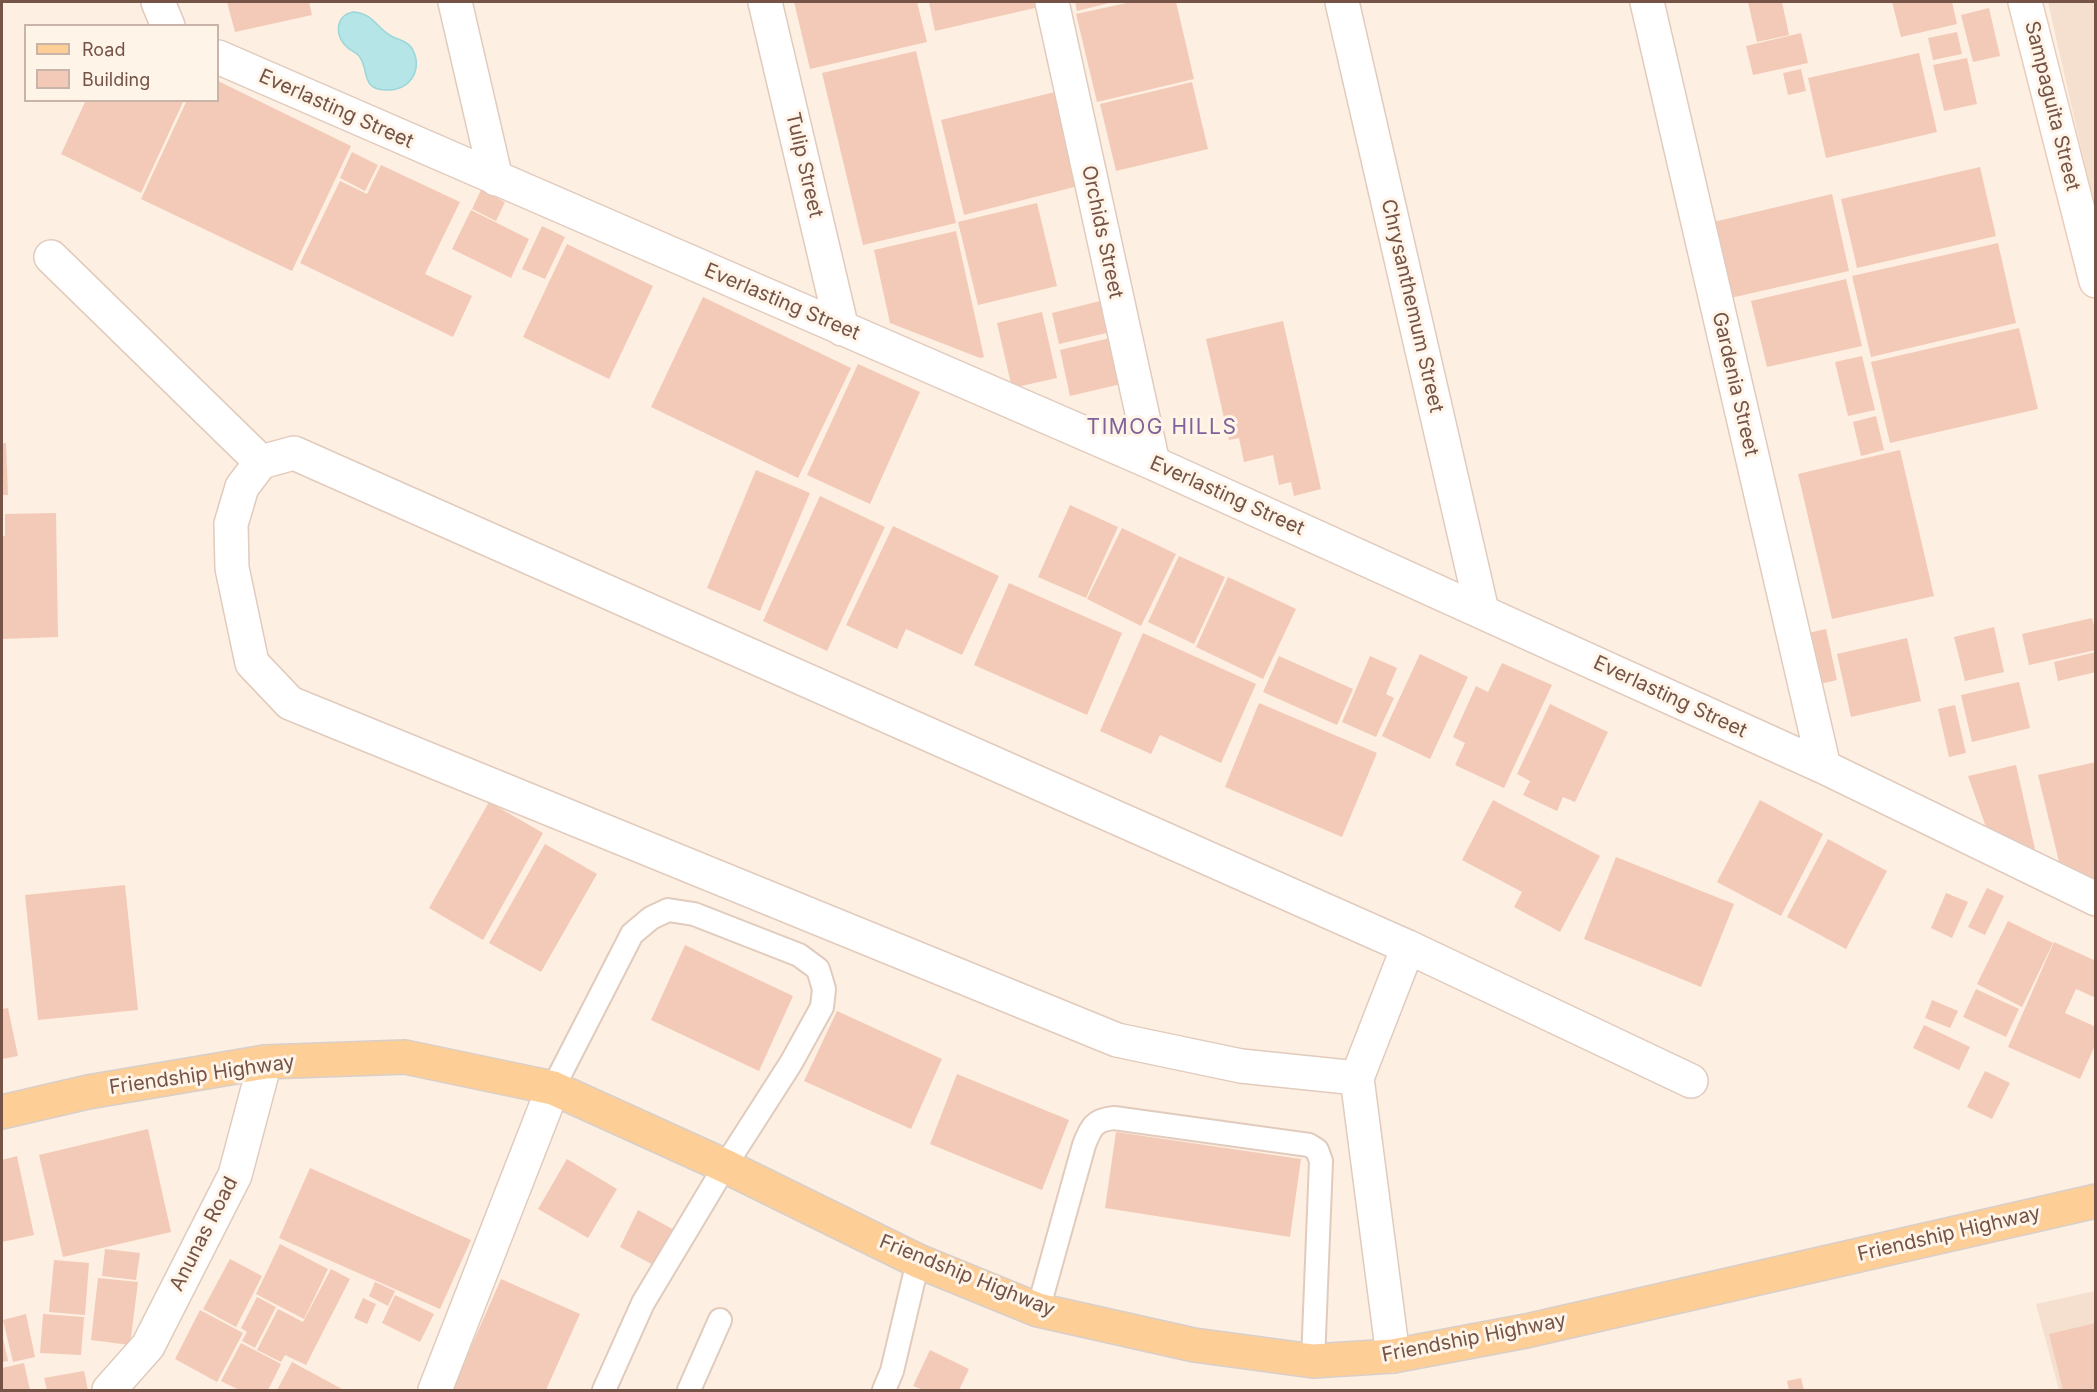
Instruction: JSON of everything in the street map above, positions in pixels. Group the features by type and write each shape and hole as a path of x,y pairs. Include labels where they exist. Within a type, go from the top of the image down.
{"main road":[{"name":"Friendship Highway","path":"2,1112 88,1092 265,1062 405,1057 553,1088 725,1166 918,1261 1038,1310 1194,1345 1312,1361 1393,1356 1526,1331 2096,1201"}],"street":[{"path":"158,2 167,24"},
{"path":"455,2 496,179"},
{"name":"Tulip Street","path":"765,2 842,329"},
{"name":"Orchids Street","path":"1052,2 1153,463"},
{"name":"Chrysanthemum Street","path":"1342,2 1482,611"},
{"name":"Gardenia Street","path":"1647,2 1824,767"},
{"name":"Sampaguita Street","path":"2025,2 2096,281"},
{"name":"Everlasting Street","path":"219,57 1153,463 1824,767 2096,899"},
{"path":"51,257 261,462"},
{"path":"1357,1078 1240,1066 1117,1040 290,703 252,663 232,568 231,524 242,488 261,462 294,453 1408,947 1691,1081"},
{"path":"1393,1356 1357,1078 1408,947"},
{"name":"Anunas Road","path":"109,1390 148,1346 235,1175 265,1062"},
{"path":"435,1390 553,1088"}],"lane":[{"path":"553,1088 632,934 651,918 668,910 694,914 799,955 818,969 824,989 822,1007 791,1063 725,1166 643,1304 604,1390"},
{"path":"1038,1310 1084,1145 1091,1129 1101,1119 1114,1118 1309,1145 1317,1150 1321,1161 1312,1361"},
{"path":"884,1390 892,1371 918,1261"},
{"path":"689,1390 720,1320"}],"shaded area":[{"path":"2048,2 2095,2 2095,210"},
{"path":"2095,1291 2095,1390 2059,1390 2036,1304"}],"water":[{"path":"353,12 366,15 386,32 411,47 415,54 416,69 414,76 404,86 389,90 373,87 369,83 362,61 340,38 338,27 340,22 347,14"}],"building":[{"path":"227,2 309,2 312,15 235,32"},
{"path":"794,2 917,2 927,42 810,69"},
{"path":"929,2 1038,2 1039,7 935,31"},
{"path":"1075,2 1113,2 1077,11"},
{"path":"1131,2 1176,2 1194,79 1097,102 1076,14"},
{"path":"1748,2 1782,2 1789,35 1757,42"},
{"path":"1892,2 1952,2 1957,24 1901,37"},
{"path":"1989,8 2000,56 1973,62 1961,15"},
{"path":"1957,32 1962,54 1933,60 1928,38"},
{"path":"1801,33 1808,63 1753,75 1746,46"},
{"path":"916,51 956,223 863,245 822,73"},
{"path":"1919,53 1937,132 1826,158 1808,78"},
{"path":"1967,58 1977,104 1944,111 1933,65"},
{"path":"1801,69 1806,91 1788,95 1783,73"},
{"path":"219,81 351,146 292,271 141,199 186,102 219,102"},
{"path":"1192,82 1208,149 1116,171 1100,104"},
{"path":"1063,90 1086,184 964,215 941,120"},
{"path":"85,102 183,102 141,193 61,154"},
{"path":"352,152 378,165 365,191 340,178"},
{"path":"381,165 460,202 425,274 472,296 453,337 300,263 340,181 367,194"},
{"path":"1980,167 1996,236 1857,268 1841,199"},
{"path":"481,190 505,202 496,221 472,209"},
{"path":"1832,194 1849,271 1726,299 1709,223"},
{"path":"1037,203 1057,286 978,305 958,222"},
{"path":"471,210 529,239 511,278 452,249"},
{"path":"542,226 565,237 545,279 522,269"},
{"path":"956,231 984,357 980,358 890,323 874,250"},
{"path":"1998,243 2016,323 1871,357 1852,276"},
{"path":"567,244 653,286 609,379 523,337"},
{"path":"1846,279 1862,346 1767,367 1751,301"},
{"path":"703,297 851,368 798,478 651,407"},
{"path":"1104,300 1111,332 1059,344 1052,313"},
{"path":"1042,312 1057,378 1012,388 997,323"},
{"path":"1283,321 1321,489 1294,496 1291,482 1279,485 1273,455 1244,462 1239,438 1229,440 1206,339"},
{"path":"2019,328 2038,409 1890,443 1871,362"},
{"path":"1110,338 1121,384 1070,396 1060,350"},
{"path":"1862,356 1875,410 1848,416 1835,362"},
{"path":"858,364 920,392 870,504 807,475"},
{"path":"1876,416 1884,450 1861,456 1853,422"},
{"path":"2,443 6,443 8,495 2,495"},
{"path":"1900,450 1934,596 1832,619 1798,474"},
{"path":"756,470 810,493 760,611 707,588"},
{"path":"820,496 885,527 827,651 763,621"},
{"path":"1070,505 1118,527 1086,598 1038,577"},
{"path":"56,513 58,637 2,639 2,536 5,536 5,514"},
{"path":"893,526 999,576 962,655 906,629 897,649 846,625"},
{"path":"1122,528 1176,554 1141,626 1087,599"},
{"path":"1179,556 1225,577 1194,644 1148,622"},
{"path":"1228,577 1296,609 1263,679 1196,647"},
{"path":"1009,583 1122,633 1087,715 974,665"},
{"path":"2092,618 2096,633 2096,650 2029,665 2022,634"},
{"path":"1994,627 2004,672 1965,681 1954,637"},
{"path":"1826,629 1837,680 1807,687 1795,636"},
{"path":"1143,633 1256,684 1221,763 1160,735 1151,754 1100,731"},
{"path":"1907,638 1921,701 1851,717 1837,654"},
{"path":"2096,652 2096,672 2058,681 2054,662"},
{"path":"1420,654 1468,677 1430,759 1382,736"},
{"path":"1279,656 1353,689 1337,725 1263,692"},
{"path":"1370,656 1397,668 1386,694 1394,698 1376,737 1342,722"},
{"path":"1502,663 1552,685 1504,788 1455,765 1465,743 1453,737 1476,686 1488,692"},
{"path":"2019,682 2030,728 1972,742 1961,695"},
{"path":"1259,703 1377,753 1342,837 1225,787"},
{"path":"1550,704 1608,732 1575,802 1563,797 1557,811 1523,795 1530,781 1517,774"},
{"path":"1955,705 1966,753 1949,757 1938,709"},
{"path":"2096,762 2096,895 2063,878 2038,775"},
{"path":"2016,765 2035,849 1993,847 1968,776"},
{"path":"1493,800 1600,856 1560,932 1514,907 1522,892 1462,860"},
{"path":"1760,800 1823,834 1781,916 1717,882"},
{"path":"489,802 543,833 483,940 429,908"},
{"path":"1828,839 1887,871 1846,949 1787,917"},
{"path":"545,844 597,874 541,972 489,943"},
{"path":"1616,857 1734,904 1701,987 1584,939"},
{"path":"125,885 138,1010 38,1020 25,895"},
{"path":"1987,888 2004,896 1985,935 1968,927"},
{"path":"1946,893 1968,902 1952,938 1931,928"},
{"path":"2008,921 2053,943 2022,1007 1977,984"},
{"path":"2054,942 2096,961 2096,998 2076,989 2065,1013 2096,1027 2096,1043 2080,1079 2008,1047"},
{"path":"685,945 793,996 759,1071 651,1020"},
{"path":"1976,989 2019,1009 2006,1037 1963,1017"},
{"path":"1932,1000 1958,1011 1950,1028 1925,1018"},
{"path":"8,1008 18,1056 2,1059 2,1009"},
{"path":"837,1011 942,1059 911,1129 804,1081"},
{"path":"1924,1025 1970,1047 1959,1070 1913,1048"},
{"path":"1985,1071 2010,1083 1992,1119 1967,1107"},
{"path":"957,1074 1069,1120 1042,1190 930,1144"},
{"path":"148,1129 171,1232 63,1257 39,1155"},
{"path":"1116,1132 1301,1159 1290,1237 1105,1208"},
{"path":"17,1156 34,1235 2,1242 2,1160"},
{"path":"567,1159 617,1189 588,1238 538,1209"},
{"path":"310,1168 471,1240 440,1309 279,1238"},
{"path":"638,1210 676,1231 657,1267 620,1247"},
{"path":"280,1244 328,1269 304,1319 256,1294"},
{"path":"105,1249 140,1253 136,1280 102,1276"},
{"path":"230,1259 262,1276 236,1327 203,1309"},
{"path":"54,1260 89,1263 85,1315 49,1312"},
{"path":"331,1269 350,1279 306,1365 285,1355 281,1362 257,1350 278,1309 303,1322"},
{"path":"98,1278 138,1282 130,1345 91,1340"},
{"path":"501,1279 580,1314 546,1390 452,1390"},
{"path":"375,1282 395,1291 388,1306 369,1296"},
{"path":"395,1295 434,1314 420,1342 382,1323"},
{"path":"257,1297 276,1307 255,1348 242,1341 247,1332 241,1328"},
{"path":"363,1298 376,1304 367,1324 354,1318"},
{"path":"200,1310 243,1333 217,1382 175,1359"},
{"path":"26,1314 35,1357 13,1362 3,1320"},
{"path":"43,1314 84,1317 81,1355 40,1353"},
{"path":"2096,1323 2096,1390 2063,1390 2049,1334"},
{"path":"2,1334 8,1361 2,1362"},
{"path":"241,1343 281,1364 268,1390 239,1390 221,1381"},
{"path":"930,1350 969,1369 959,1390 923,1390 913,1386"},
{"path":"292,1362 342,1389 277,1390"},
{"path":"24,1363 30,1390 2,1390 2,1368"},
{"path":"84,1371 88,1390 47,1390 44,1378"},
{"path":"1801,1378 1804,1390 1789,1390 1787,1381"}],"district":[{"name":"TIMOG HILLS","path":"1162,428"}]}
